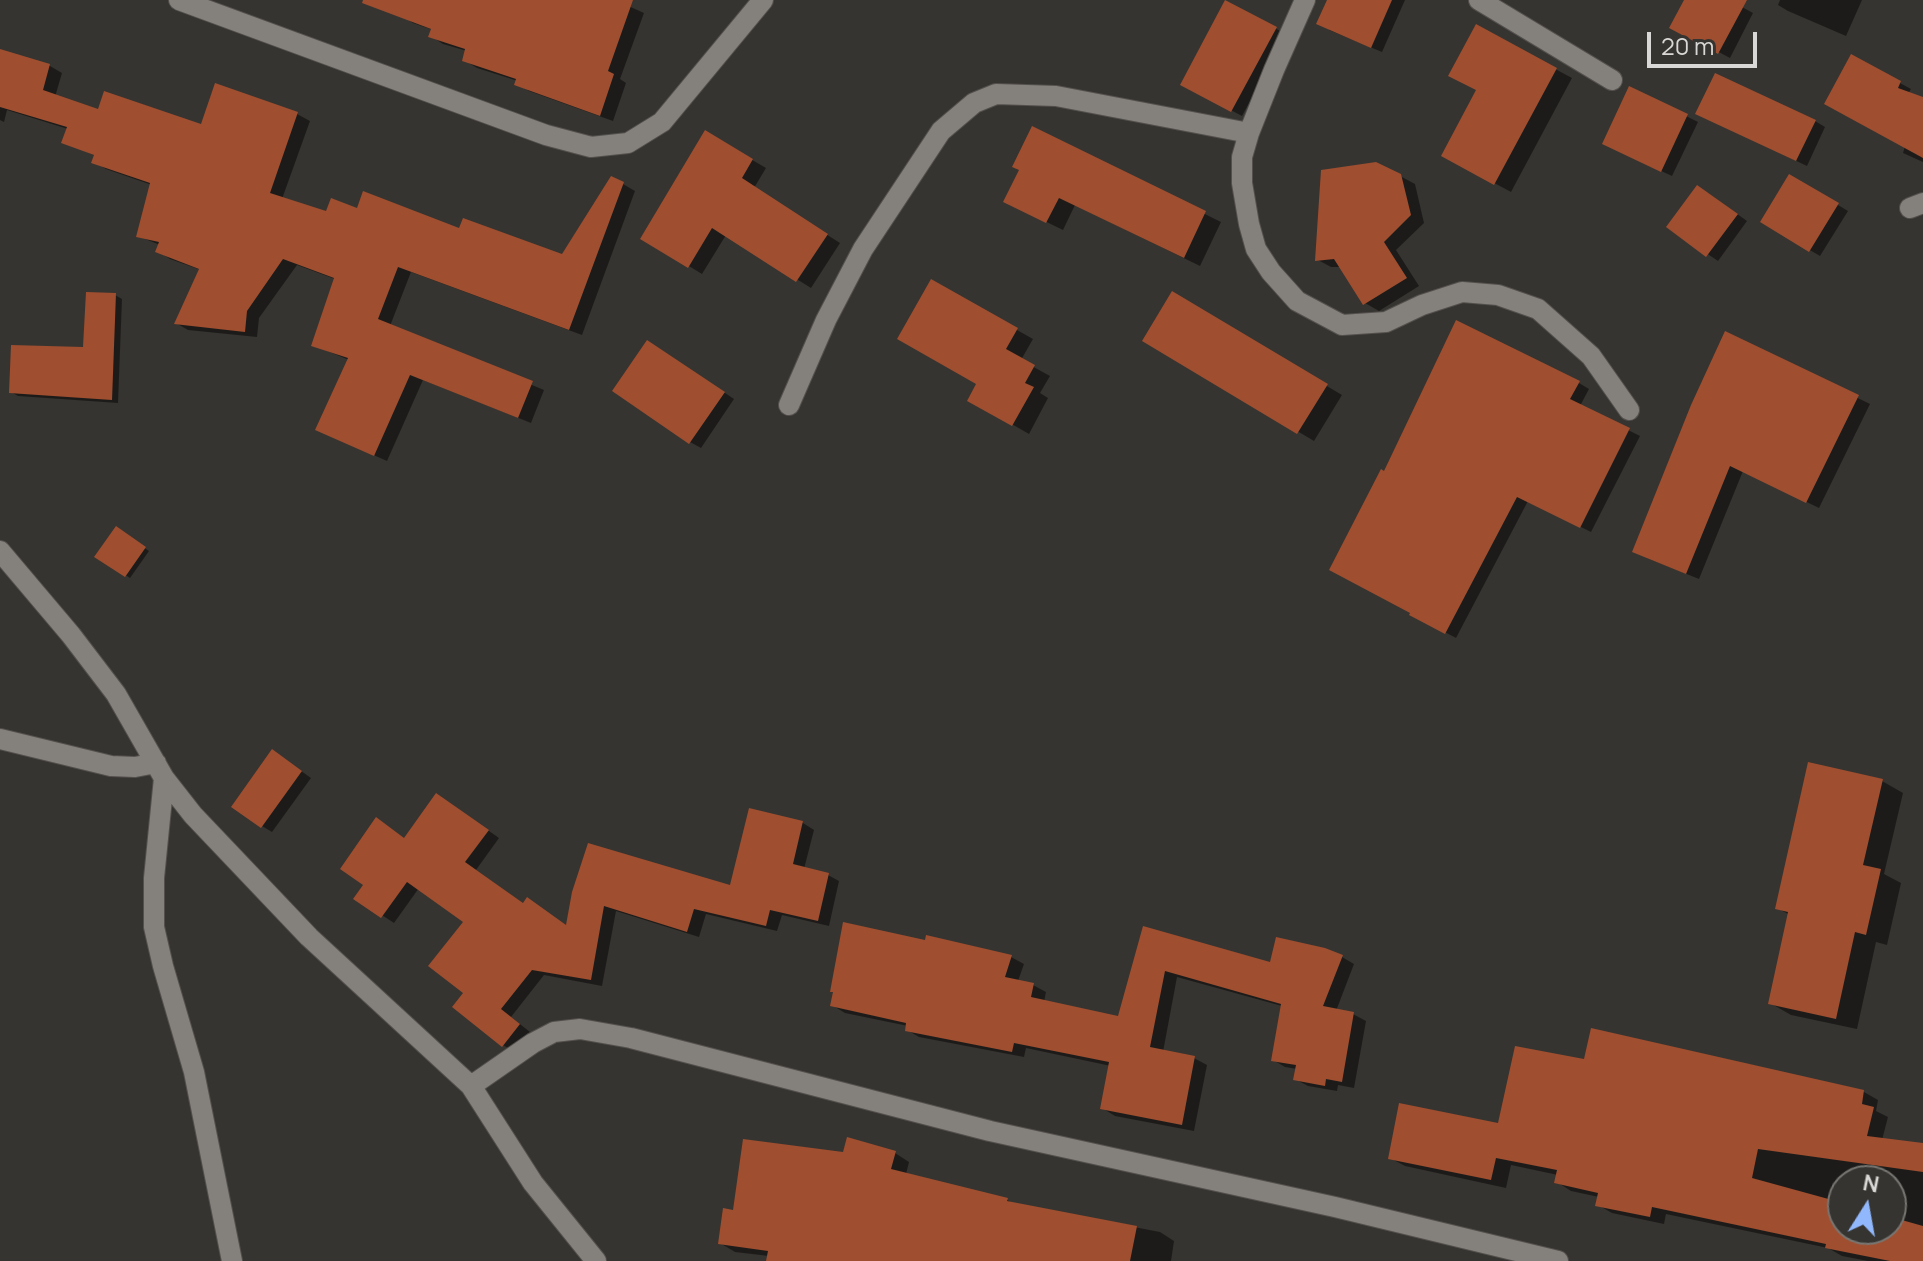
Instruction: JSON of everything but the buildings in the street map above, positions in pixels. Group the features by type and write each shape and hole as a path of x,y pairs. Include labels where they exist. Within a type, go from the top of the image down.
{"street":[{"path":"179,0 546,135 591,147 628,143 662,122 763,0"},
{"path":"1305,0 1249,133 1242,157 1242,183 1256,249 1271,272 1297,301 1342,325 1386,322 1422,305 1462,292 1498,295 1538,309 1591,356 1629,410"},
{"path":"1479,0 1612,80"},
{"path":"789,405 826,320 863,249 941,131 974,103 996,94 1056,96 1249,133"},
{"path":"0,551 116,694 160,771 229,855 309,937 471,1086 533,1183 596,1261"},
{"path":"0,739 111,766 160,771"},
{"path":"160,771 154,927 194,1072 232,1261"},
{"path":"471,1086 554,1032 580,1029 631,1038 990,1131 1335,1207 1558,1261"}]}
